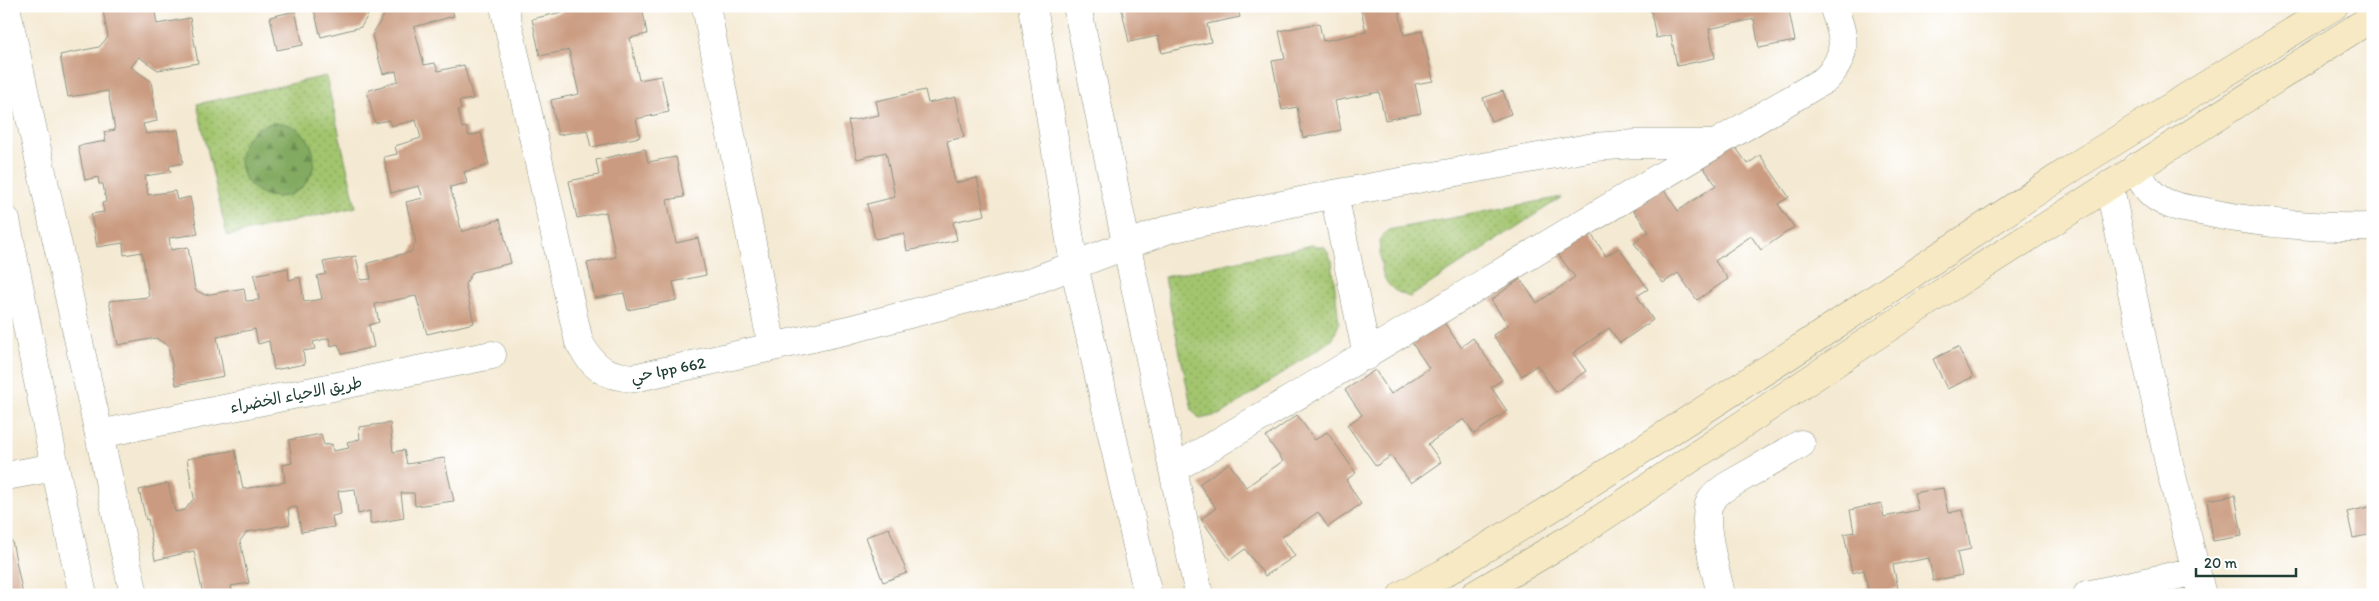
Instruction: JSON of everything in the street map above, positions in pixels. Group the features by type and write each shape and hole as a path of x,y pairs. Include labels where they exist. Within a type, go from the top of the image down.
{"main road":[{"path":"1402,595 1444,574 1535,519 1805,345 2083,161 2334,6"},
{"path":"1474,595 1576,535 1913,312 2373,17"}],"street":[{"name":"حي lpp 662","path":"504,6 579,342 587,357 600,370 617,376 634,378 848,330 1025,284 1169,229 1334,194 1594,147 1634,144 1714,144"},
{"path":"706,6 772,347"},
{"path":"1032,6 1074,265 1148,595"},
{"path":"1077,6 1199,595"},
{"path":"1173,469 1367,356 1714,144 1826,79 1835,69 1844,44 1842,30 1833,6"},
{"path":"6,8 134,595"},
{"path":"2136,168 2141,181 2150,192 2162,201 2176,206 2227,217 2278,224 2330,228 2373,227"},
{"path":"2088,595 2199,583 2170,468 2109,185"},
{"path":"1334,194 1367,356"},
{"path":"6,220 83,595"},
{"name":"طريق الاحياء الخضراء","path":"99,434 492,354"},
{"path":"1721,595 1708,526 1707,514 1710,502 1727,486 1801,444"},
{"path":"6,476 55,466"}],"green space":[{"path":"326,76 356,207 227,236 197,104"},
{"path":"277,123 298,129 308,139 314,160 308,181 298,191 277,197 256,191 246,181 240,160 246,139 256,129"},
{"path":"1562,197 1410,297 1392,288 1384,276 1379,240 1388,230"},
{"path":"1312,245 1325,247 1332,261 1339,323 1333,339 1222,414 1200,419 1192,410 1164,277"}],"building":[{"path":"102,6 154,6 157,24 190,18 198,63 158,70 139,57 131,67 151,81 157,121 143,124 146,134 178,130 183,163 169,166 171,172 145,176 148,195 175,191 177,200 190,197 198,234 169,238 171,250 188,247 195,290 205,295 244,288 246,301 259,300 254,275 288,268 289,280 300,277 304,302 322,299 317,276 326,274 323,262 356,256 361,280 371,279 368,263 411,252 416,243 406,202 423,198 419,186 391,193 384,157 397,154 395,146 421,138 416,120 391,126 389,120 375,123 367,91 398,81 396,71 383,74 372,35 384,15 372,8 361,27 321,37 313,6 451,6 454,16 414,27 424,65 435,63 438,71 464,65 473,99 459,101 461,109 458,110 462,128 466,127 469,136 481,133 489,165 464,172 467,183 450,187 462,232 500,219 511,263 473,272 465,284 474,323 427,334 416,296 375,304 379,322 369,325 374,347 342,354 338,344 331,346 329,338 313,342 315,349 303,351 305,364 274,370 269,341 258,344 255,329 217,337 224,376 176,385 168,346 156,338 118,345 109,301 149,297 142,252 124,255 123,243 97,247 91,214 104,212 102,203 106,202 103,184 99,184 98,177 85,180 78,146 106,141 104,132 115,130 108,91 68,97 60,55 99,47 108,37"},
{"path":"561,6 642,6 647,34 630,38 639,80 661,76 669,112 636,119 640,137 591,147 587,130 558,135 551,100 579,94 569,50 540,56 532,19 562,12"},
{"path":"1121,6 1237,6 1240,17 1207,24 1211,42 1162,53 1158,36 1129,42"},
{"path":"1379,6 1398,6 1404,35 1422,31 1433,81 1415,84 1421,113 1385,120 1379,92 1335,101 1341,130 1303,138 1297,107 1282,110 1272,61 1285,59 1279,31 1319,23 1323,41 1366,32 1361,10"},
{"path":"1650,6 1810,7 1789,11 1795,41 1759,48 1754,19 1709,29 1715,58 1677,66 1671,35 1656,38"},
{"path":"295,11 303,45 277,50 270,17"},
{"path":"925,90 928,103 956,97 964,137 947,141 955,183 977,178 985,215 953,222 957,240 907,251 904,233 875,239 867,204 895,197 886,152 857,159 848,121 879,115 876,101"},
{"path":"1503,91 1511,114 1491,121 1483,98"},
{"path":"1729,139 1748,164 1760,155 1789,197 1778,204 1794,227 1761,250 1751,236 1715,261 1728,279 1697,300 1678,273 1663,283 1634,243 1649,232 1632,208 1662,187 1678,211 1716,185 1698,160"},
{"path":"645,149 648,162 676,157 684,197 667,200 676,243 698,238 706,275 673,282 677,300 628,310 624,293 595,298 587,263 616,257 606,212 577,218 569,181 599,175 596,160"},
{"path":"1589,231 1606,256 1619,248 1648,289 1637,296 1653,320 1620,343 1609,328 1573,353 1586,371 1556,392 1537,365 1522,376 1493,335 1508,325 1491,300 1520,279 1537,303 1575,277 1557,253"},
{"path":"1443,321 1461,347 1473,338 1502,380 1491,387 1507,411 1474,434 1464,419 1428,444 1441,462 1411,483 1391,456 1376,466 1347,425 1362,415 1345,390 1375,370 1391,394 1429,368 1412,343"},
{"path":"1958,347 1973,377 1947,389 1933,359"},
{"path":"1297,415 1315,440 1327,432 1356,473 1346,480 1361,504 1328,527 1318,512 1282,537 1295,556 1265,576 1245,549 1230,560 1201,519 1216,508 1199,484 1229,463 1246,487 1283,461 1266,437"},
{"path":"390,423 393,452 404,450 407,464 444,458 454,501 415,506 414,493 401,493 404,518 370,524 370,511 358,514 355,489 338,491 341,514 332,516 334,527 301,532 297,507 288,508 290,524 247,532 240,541 249,583 231,586 233,595 203,595 194,551 155,560 148,519 146,520 139,490 168,483 175,512 185,510 194,498 187,459 235,450 243,489 285,482 283,465 292,463 289,440 321,434 324,445 332,444 333,451 349,448 347,442 360,439 359,427"},
{"path":"1943,488 1948,513 1963,510 1971,549 1957,552 1962,575 1933,581 1929,558 1893,565 1898,588 1869,594 1864,570 1852,573 1844,534 1854,532 1850,510 1881,503 1884,517 1918,510 1914,493"},
{"path":"2235,495 2242,536 2213,541 2207,500"},
{"path":"2373,506 2373,534 2353,538 2347,512"},
{"path":"889,528 907,573 883,582 866,537"},
{"path":"12,541 23,595 6,595 6,543"}]}
